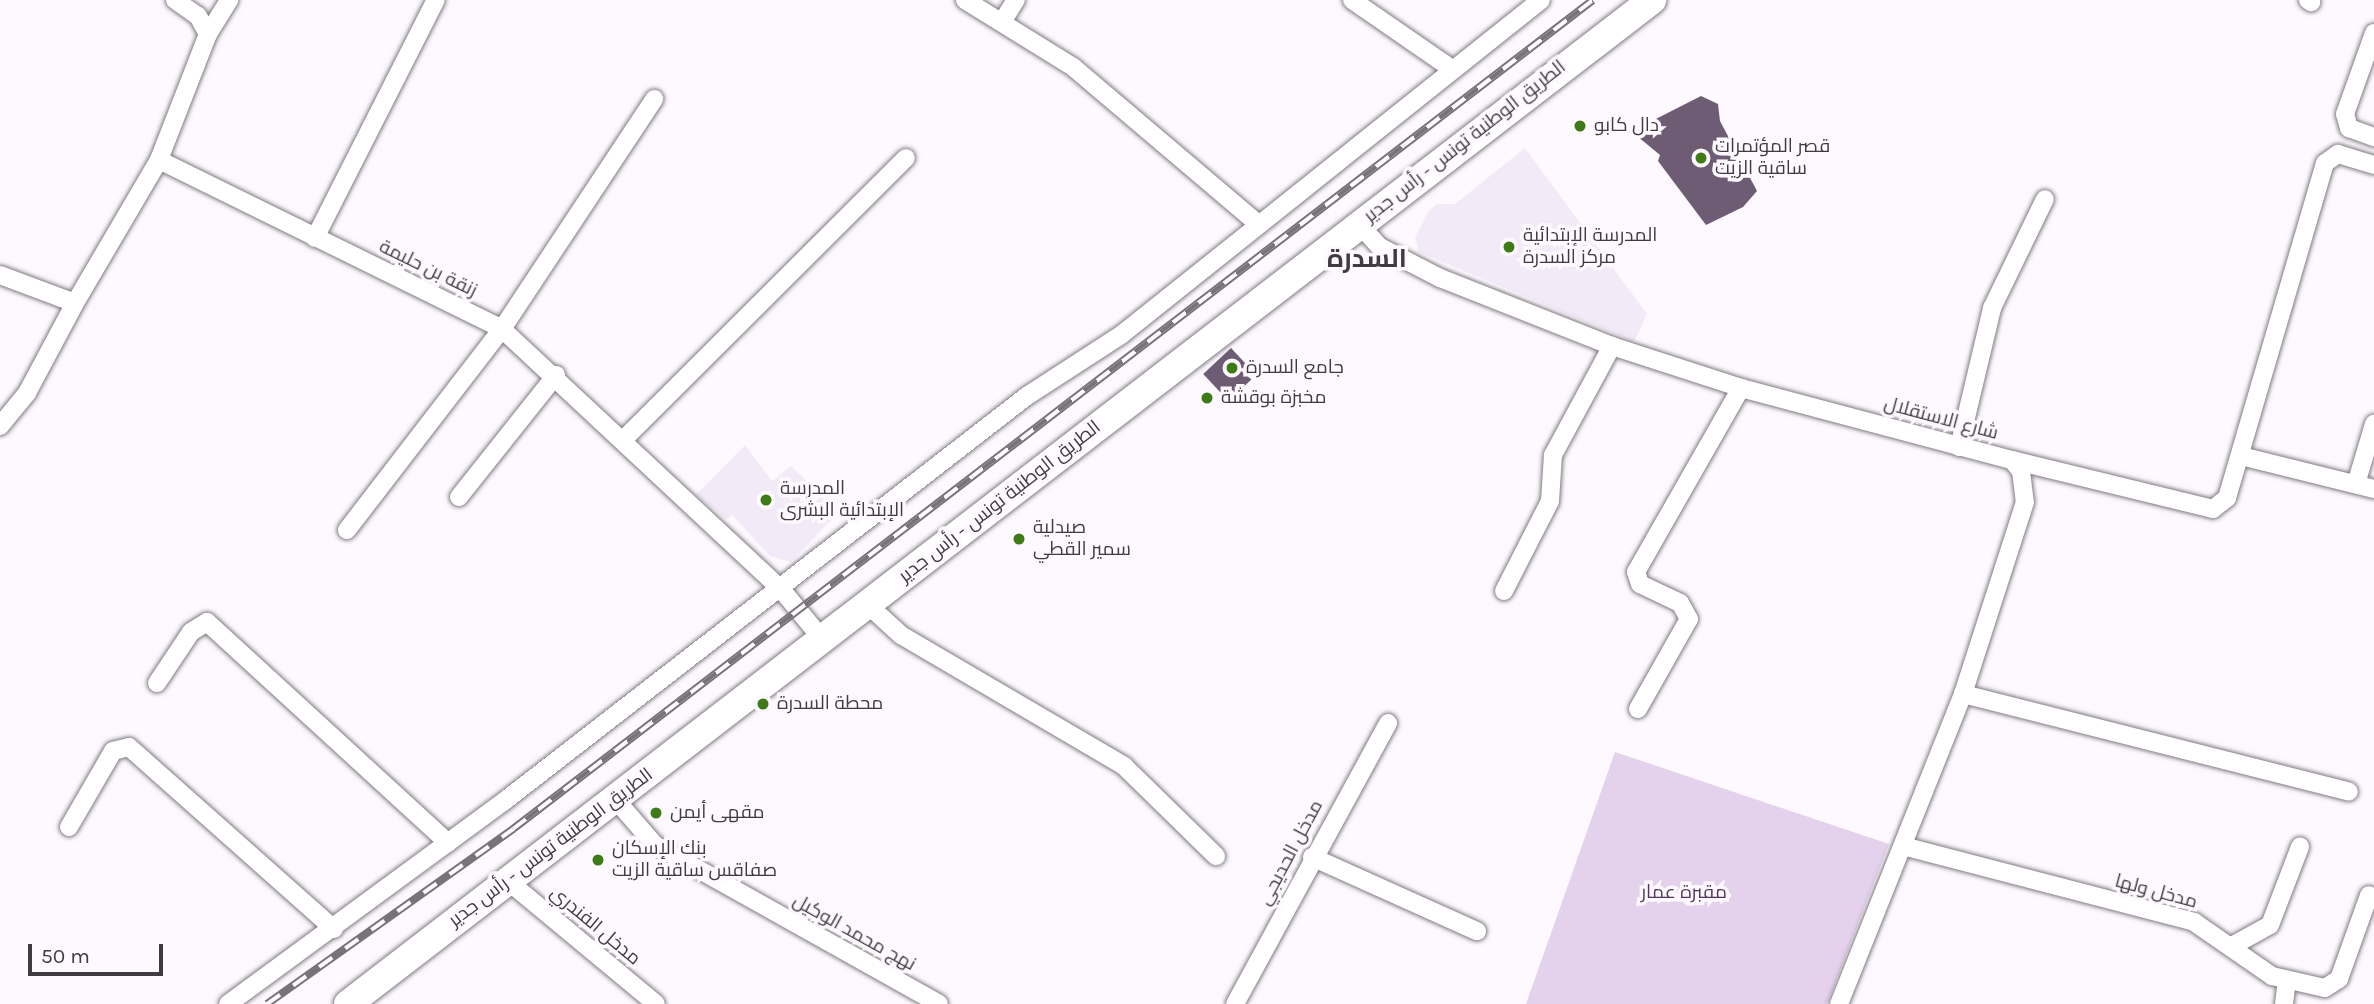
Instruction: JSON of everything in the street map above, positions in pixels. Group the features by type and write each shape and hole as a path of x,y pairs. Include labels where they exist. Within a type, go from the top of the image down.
{"main road":[{"name":"الطريق الوطنية تونس - رأس جدير","path":"348,1004 1652,0"}],"street":[{"path":"175,0 198,16 208,34"},
{"path":"0,426 27,393 75,303 159,160 208,34 229,0"},
{"path":"316,238 436,0"},
{"path":"965,0 1002,22 1132,113 1257,222"},
{"path":"1002,22 1016,0"},
{"path":"1352,0 1452,69"},
{"path":"228,1004 448,843 1027,397 1121,335 1257,222 1538,1"},
{"path":"2374,33 2345,114 2348,128 2374,137"},
{"path":"347,530 502,329 654,99"},
{"path":"2012,460 2213,509 2227,498 2325,163 2338,154 2374,165"},
{"path":"624,439 906,158"},
{"name":"زنقة بن حليمة","path":"159,160 502,329 556,375 781,589 822,639"},
{"path":"1959,447 1992,308 2045,199"},
{"name":"شارع الاستقلال","path":"1359,224 1380,247 1440,278 1612,346 1741,388 2012,460 2027,484 2025,502 1963,694 1839,1004"},
{"path":"0,275 75,303"},
{"path":"1504,591 1550,500 1553,455 1612,346"},
{"path":"459,497 556,375"},
{"path":"1638,709 1689,619 1680,603 1640,584 1636,572 1741,388"},
{"path":"2356,484 2374,425"},
{"path":"2241,456 2374,489"},
{"path":"867,604 901,635 1124,766 1216,856"},
{"path":"157,683 191,632 207,622 448,843"},
{"path":"1963,694 2349,792"},
{"name":"مدخل الحديجي","path":"1235,1004 1312,857 1388,723"},
{"path":"69,827 113,751 129,747 334,929"},
{"name":"نهج محمد الوكيل","path":"615,799 655,845 938,1004"},
{"name":"مدخل ولها","path":"1903,846 2193,922 2287,980 2325,988 2339,979 2369,895"},
{"path":"2232,946 2270,925 2300,847"},
{"path":"1312,857 1477,931"},
{"name":"مدخل الفندري","path":"508,881 656,1004"},
{"path":"2284,1004 2287,980"}],"shaded area":[{"name":"المدرسة الإبتدائية مركز السدرة","path":"1525,148 1647,314 1634,342 1419,252 1415,237 1429,211 1437,204 1455,204"},
{"name":"المدرسة الإبتدائية البشرى","path":"745,445 772,481 791,466 839,512 791,562 770,556 732,515 726,519 696,495"}],"green space":[{"name":"مقبرة عمار","path":"1615,752 1889,844 1827,1004 1526,1004"}],"building":[{"name":"قصر المؤتمرات ساقية الزيت","path":"1701,96 1718,104 1720,121 1757,191 1743,207 1706,225 1658,161 1660,155 1637,136 1646,124"},
{"path":"1231,348 1256,375 1228,401 1203,374"}],"railway":[{"path":"267,1004 513,829 1593,0"}],"place":[{"name":"دال كابو","path":"1580,126"},
{"name":"قصر المؤتمرات ساقية الزيت","path":"1701,158"},
{"name":"المدرسة الإبتدائية مركز السدرة","path":"1509,247"},
{"name":"جامع السدرة","path":"1232,368"},
{"name":"مخبزة بوقشة","path":"1207,398"},
{"name":"المدرسة الإبتدائية البشرى","path":"766,500"},
{"name":"صيدلية سمير القطي","path":"1019,539"},
{"name":"محطة السدرة","path":"763,704"},
{"name":"مقهى أيمن","path":"656,813"},
{"name":"بنك الإسكان صفاقس ساقية الزيت","path":"598,860"}],"district":[{"name":"السدرة","path":"1367,259"}]}
